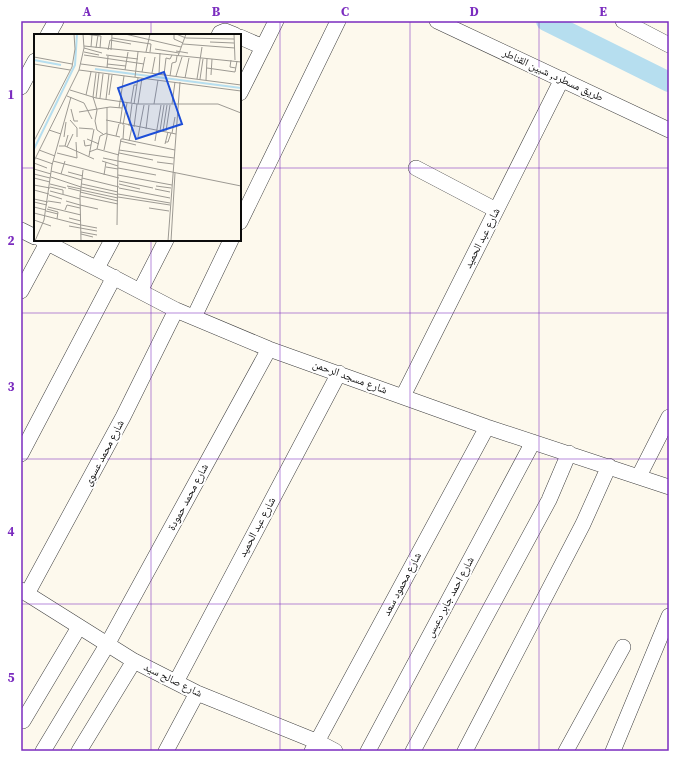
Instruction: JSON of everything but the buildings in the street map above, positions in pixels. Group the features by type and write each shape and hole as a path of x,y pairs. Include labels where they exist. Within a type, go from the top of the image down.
{"street":[{"path":"49,34 56,21"},
{"path":"241,91 276,21"},
{"path":"241,220 338,21"},
{"name":"طريق مسطرد, شبين القناطر","path":"437,21 669,130"},
{"path":"623,21 667,40"},
{"path":"220,34 223,31 232,34"},
{"path":"241,37 263,47"},
{"path":"21,87 34,63"},
{"name":"شارع عبد الحميد","path":"402,396 562,79"},
{"path":"416,168 496,210"},
{"name":"شارع مسجد الرحمن","path":"21,230 34,236"},
{"path":"21,291 41,241"},
{"name":"شارع مسجد الرحمن","path":"43,241 176,310 269,348 487,427 669,486"},
{"path":"97,268 111,241"},
{"path":"140,290 165,241"},
{"path":"194,317 231,241"},
{"path":"21,454 114,277"},
{"name":"شارع محمد عسوى","path":"24,592 123,417 176,310"},
{"name":"شارع محمد حمودة","path":"43,751 107,645 269,348"},
{"name":"شارع عبد الحميد","path":"176,682 338,373"},
{"path":"639,476 669,416"},
{"name":"شارع محمود سعد","path":"315,746 487,427"},
{"name":"شارع احمد جابر دعبس","path":"368,751 533,442"},
{"path":"413,751 549,500 569,453"},
{"path":"465,751 583,524 608,466"},
{"name":"شارع صالح سيد","path":"24,592 134,661 197,693 315,746 334,751"},
{"path":"612,751 669,616"},
{"path":"23,721 79,627"},
{"path":"566,751 623,647"},
{"path":"79,751 134,661"},
{"path":"166,751 197,693"}],"waterway":[{"path":"546,21 669,82"}]}
